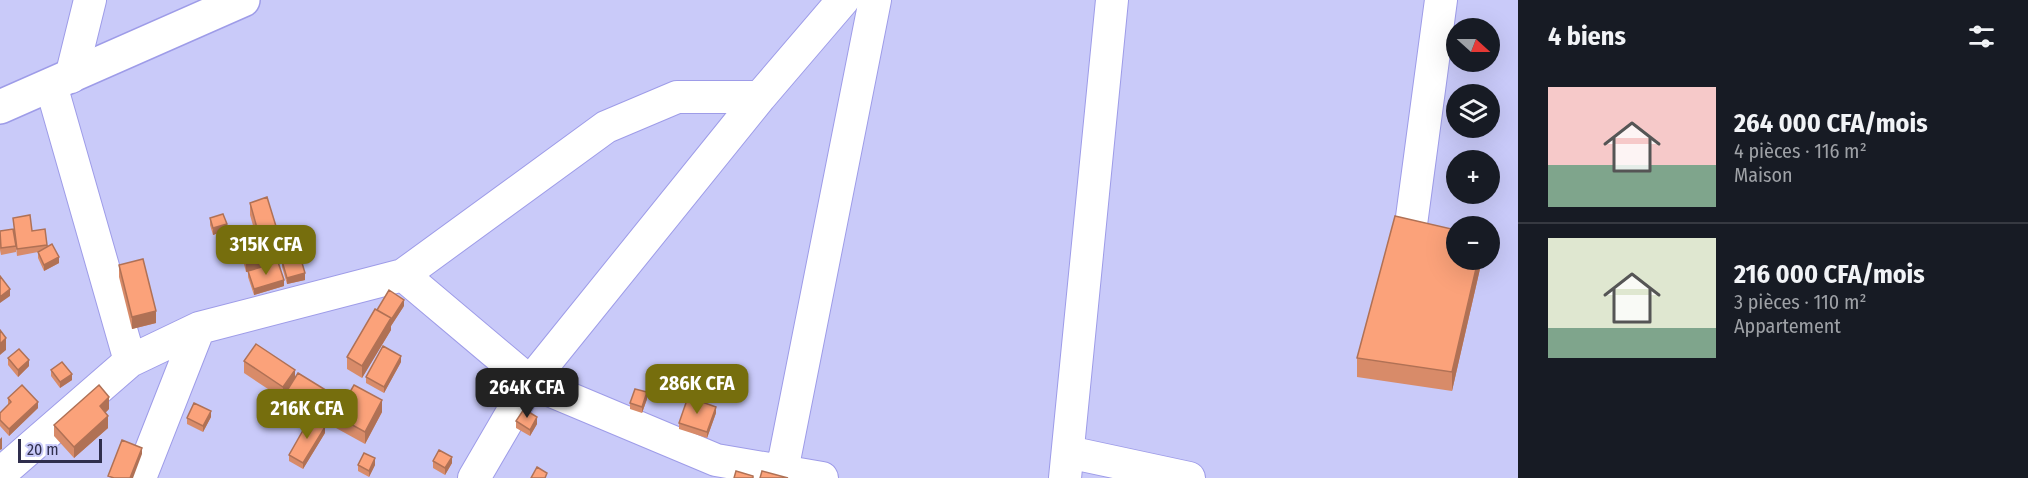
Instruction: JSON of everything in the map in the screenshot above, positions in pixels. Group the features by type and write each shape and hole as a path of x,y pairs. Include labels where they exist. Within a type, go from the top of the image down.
{"street":[{"path":"90,0 61,81 130,361"},
{"path":"0,107 243,0"},
{"path":"474,478 530,382 760,98 843,0"},
{"path":"782,471 875,0"},
{"path":"1112,0 1066,465 1190,478"},
{"path":"1410,232 1441,0"},
{"path":"0,474 130,361 199,328 403,275 606,128 677,97 760,98"},
{"path":"403,275 530,382 712,469 782,471 822,478"},
{"path":"140,478 199,328"}],"building":[{"path":"267,197 283,249 246,260 241,241 259,235 250,203"},
{"path":"223,214 227,224 213,228 210,218"},
{"path":"30,215 32,231 45,229 47,245 17,249 13,218"},
{"path":"1395,216 1446,228 1446,270 1476,270 1452,372 1357,358"},
{"path":"13,229 16,246 1,248 0,231"},
{"path":"52,244 59,257 44,265 38,252"},
{"path":"300,256 305,273 287,278 282,261"},
{"path":"143,259 156,311 132,317 119,265"},
{"path":"278,262 284,280 254,289 248,271"},
{"path":"0,276 10,289 0,297"},
{"path":"389,290 404,300 391,320 377,310"},
{"path":"375,309 391,318 362,366 347,357"},
{"path":"0,330 6,338 0,344"},
{"path":"256,344 295,370 283,387 244,361"},
{"path":"383,346 401,356 384,387 366,377"},
{"path":"19,349 29,360 18,370 8,358"},
{"path":"62,362 72,374 60,382 51,370"},
{"path":"298,373 337,397 326,413 288,389"},
{"path":"22,385 38,402 9,429 0,420 0,413 11,402 8,398"},
{"path":"99,385 109,397 100,406 108,416 74,447 54,425"},
{"path":"354,385 382,400 365,432 336,416"},
{"path":"635,389 647,392 642,407 630,403"},
{"path":"688,397 716,407 707,432 679,423"},
{"path":"194,403 211,411 203,426 187,418"},
{"path":"524,409 537,417 530,430 516,421"},
{"path":"310,418 325,427 303,463 289,455"},
{"path":"122,440 142,448 130,478 114,478 108,476"},
{"path":"439,450 452,457 445,468 433,461"},
{"path":"364,453 375,458 369,471 358,465"},
{"path":"537,467 547,473 545,478 531,478"},
{"path":"736,471 753,476 753,478 734,478"},
{"path":"762,471 788,478 760,478"}]}
